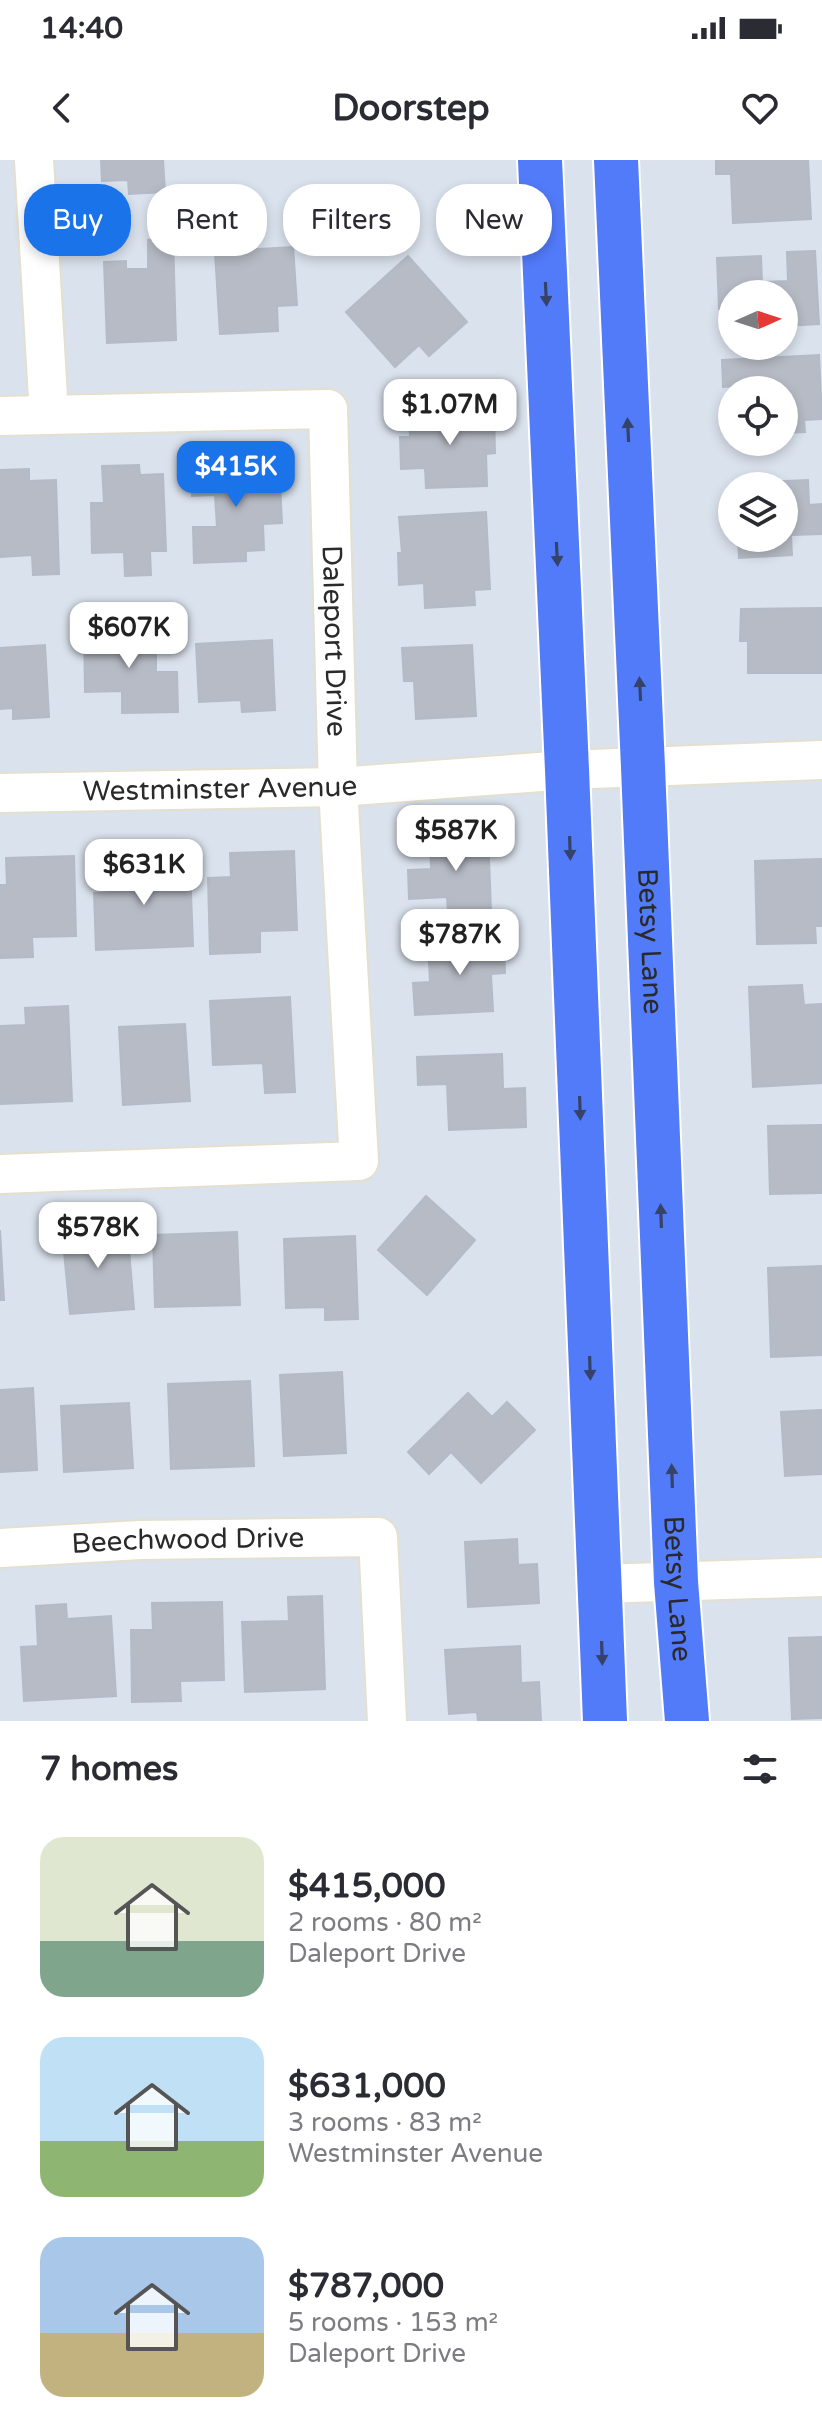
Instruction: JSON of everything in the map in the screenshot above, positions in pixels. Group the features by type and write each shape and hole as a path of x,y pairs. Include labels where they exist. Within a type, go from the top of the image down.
{"main road":[{"path":"540,160 605,1721"},
{"name":"Betsy Lane","path":"616,160 676,1582 687,1721"}],"street":[{"path":"0,416 49,415 34,160"},
{"name":"Daleport Drive","path":"0,1174 359,1161 338,787 328,409 49,415"},
{"name":"Westminster Avenue","path":"0,793 338,787 567,770 822,760"},
{"name":"Beechwood Drive","path":"0,1548 140,1540 378,1537 387,1721"},
{"path":"599,1584 822,1577"}],"building":[{"path":"101,160 163,160 164,184 147,184 147,193 131,194 128,180 102,181"},
{"path":"716,160 808,160 811,219 733,223 731,174 716,174"},
{"path":"283,248 283,256 294,256 297,305 277,306 278,331 220,334 215,256 267,256 267,249"},
{"path":"815,251 819,324 798,325 798,280 788,280 787,252"},
{"path":"148,256 174,256 176,340 107,343 104,262 126,261 126,269 148,269"},
{"path":"408,256 467,322 429,356 419,345 395,367 346,312"},
{"path":"761,256 762,280 718,280 718,284 717,258"},
{"path":"819,355 822,419 804,420 805,432 798,432 798,376 723,376 722,360 798,360 798,356"},
{"path":"494,410 495,453 486,454 487,486 426,488 425,468 401,469 400,437 410,437 409,412"},
{"path":"279,462 282,523 263,524 264,550 246,551 246,561 194,563 193,527 217,527 215,495 192,496 191,466"},
{"path":"139,465 140,475 163,474 166,551 150,551 151,575 125,576 124,552 92,553 91,503 104,503 102,466"},
{"path":"29,469 29,481 56,480 59,574 33,575 32,555 0,557 0,470"},
{"path":"798,480 808,480 809,505 822,504 822,534 798,535"},
{"path":"486,512 490,589 474,590 475,605 425,608 424,583 399,585 398,553 402,553 399,517"},
{"path":"739,552 792,552 792,555 739,558"},
{"path":"822,608 822,673 748,673 748,641 740,641 741,609"},
{"path":"156,628 156,672 177,672 178,712 122,713 122,691 85,692 84,629"},
{"path":"272,640 275,710 242,712 241,700 199,702 196,644"},
{"path":"45,645 49,717 13,719 13,708 0,709 0,648"},
{"path":"472,645 476,716 416,719 414,681 404,681 402,648"},
{"path":"488,832 491,911 448,913 447,897 409,899 408,870 431,869 430,834"},
{"path":"294,851 297,930 260,931 260,952 210,954 208,878 231,877 230,853"},
{"path":"138,853 139,867 190,865 193,946 96,950 94,893 112,892 111,854"},
{"path":"74,856 76,936 32,937 33,957 0,958 0,885 7,885 6,858"},
{"path":"822,859 822,926 815,926 816,943 757,944 755,861"},
{"path":"504,938 505,973 491,974 493,1011 415,1015 413,983 430,982 428,942"},
{"path":"802,985 804,1005 822,1004 822,1083 753,1087 749,987"},
{"path":"290,997 295,1092 265,1093 263,1063 213,1065 210,1001"},
{"path":"68,1006 72,1101 0,1104 0,1026 26,1025 25,1008"},
{"path":"185,1024 190,1101 123,1105 119,1027"},
{"path":"502,1054 503,1089 525,1088 526,1127 449,1130 447,1084 418,1085 417,1057"},
{"path":"822,1125 822,1193 770,1194 768,1126"},
{"path":"426,1196 475,1240 427,1295 378,1250"},
{"path":"127,1225 134,1309 70,1314 62,1231"},
{"path":"0,1230 4,1300 0,1300"},
{"path":"237,1232 240,1305 155,1307 153,1235"},
{"path":"355,1236 358,1319 325,1320 325,1307 286,1308 284,1239"},
{"path":"822,1266 822,1355 771,1357 768,1268"},
{"path":"342,1372 346,1453 284,1456 280,1375"},
{"path":"250,1381 254,1466 171,1469 168,1384"},
{"path":"33,1388 37,1470 0,1472 0,1390"},
{"path":"468,1393 492,1417 507,1402 535,1430 481,1483 451,1452 429,1474 408,1452"},
{"path":"129,1403 133,1468 64,1472 61,1406"},
{"path":"822,1410 822,1474 785,1476 781,1412"},
{"path":"517,1539 518,1565 537,1564 539,1603 468,1607 465,1542"},
{"path":"322,1596 325,1689 245,1692 242,1622 289,1621 288,1597"},
{"path":"222,1602 224,1680 180,1681 181,1701 132,1702 131,1630 153,1630 152,1603"},
{"path":"66,1604 67,1619 111,1616 116,1696 24,1701 21,1647 38,1646 36,1606"},
{"path":"822,1637 822,1718 792,1719 789,1638"},
{"path":"520,1646 521,1683 539,1682 541,1721 478,1721 477,1712 449,1714 445,1650"}]}
